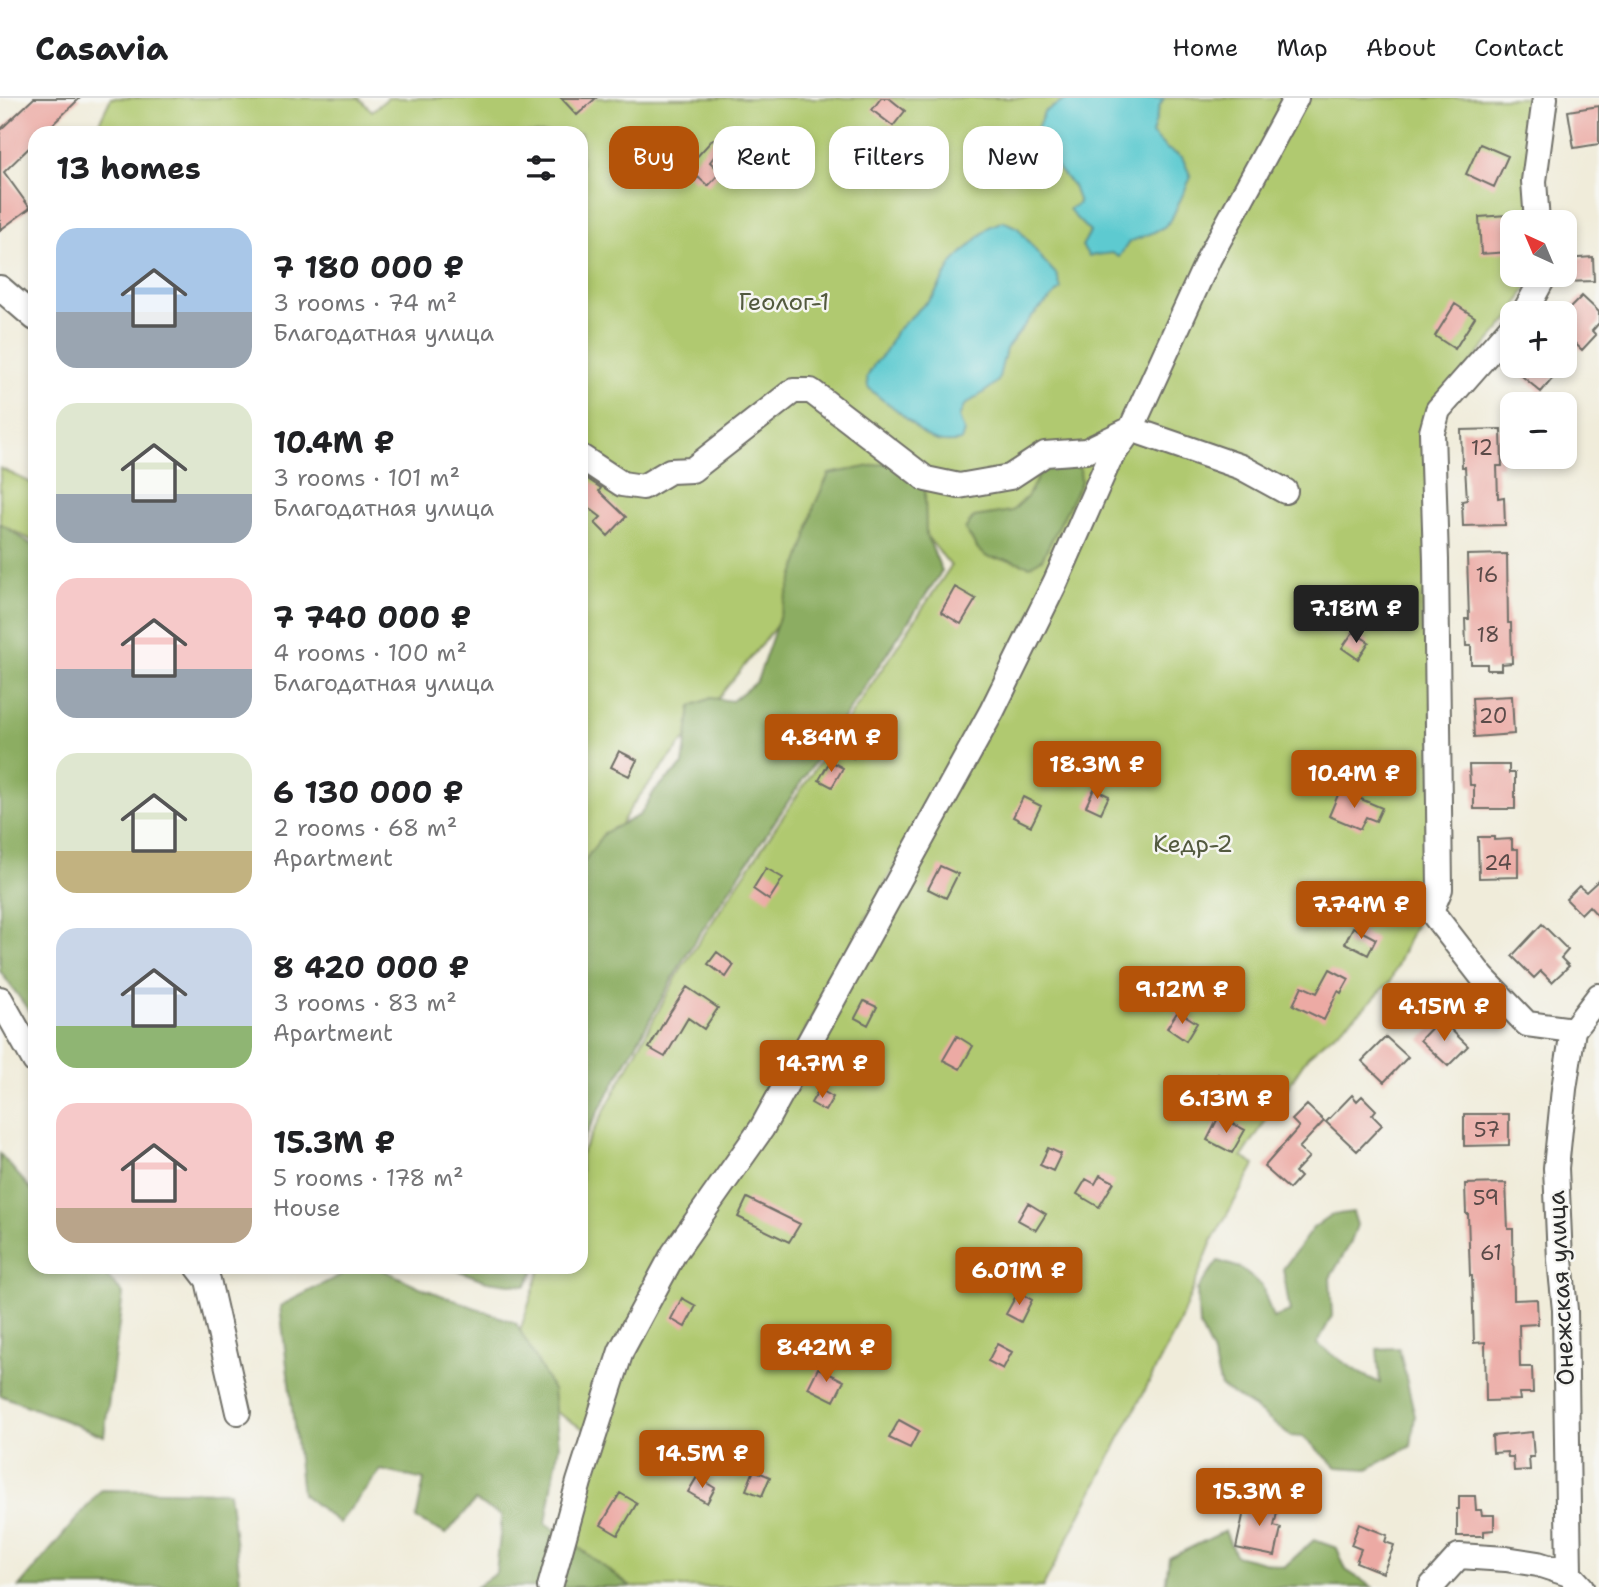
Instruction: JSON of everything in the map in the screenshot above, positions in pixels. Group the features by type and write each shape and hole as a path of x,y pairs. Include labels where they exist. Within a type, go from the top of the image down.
{"street":[{"path":"550,1587 579,1482 621,1351 674,1254 762,1128 992,711 1056,582 1109,460 1131,429 1209,258 1296,98"},
{"path":"1536,210 1534,181 1545,98"},
{"path":"0,288 28,312"},
{"path":"1500,340 1438,410 1432,432 1440,890 1430,911 1483,978 1527,1024 1573,1030"},
{"path":"588,462 622,484 643,487 670,471 692,470 793,391 811,391 926,479 959,486 1010,477 1045,454 1086,451 1131,429 1241,467 1285,491"},
{"name":"Онежская улица","path":"1575,1581 1565,1310 1556,1168 1573,1030 1599,996"},
{"path":"0,999 28,1049"},
{"path":"203,1274 208,1280 238,1412"},
{"path":"1431,1587 1459,1556 1527,1562 1575,1581"}],"green space":[{"name":"Геолог-1","path":"111,98 359,98 372,111 388,98 1287,98 1051,579 587,1431 504,1380 539,1274 588,1274 588,1141 682,967 951,566 881,480 821,570 633,804 588,878 588,126 97,126"},
{"name":"Кедр-2","path":"1304,98 1538,98 1530,210 1500,210 1500,287 1527,287 1519,301 1500,301 1500,329 1433,407 1432,885 1390,982 1361,1011 1308,1056 1242,1157 1255,1165 1212,1241 1178,1326 1043,1587 555,1587 626,1353 678,1256 766,1131 1213,260"},
{"path":"1063,458 1080,469 1081,482 1042,559 1030,566 987,557 978,549 965,529 974,517 1012,511 1027,497 1047,461"},
{"path":"897,461 925,488 926,534 942,571 687,953 588,1130 588,856 604,833 640,815 655,790 683,765 691,706 711,698 732,701 757,681 806,540 814,506 829,474"},
{"path":"0,468 28,482 28,538 0,524"},
{"path":"0,523 28,542 28,1009 0,971"},
{"path":"0,1154 28,1186 28,1274 105,1274 123,1294 104,1436 0,1395"},
{"path":"1353,1212 1357,1225 1351,1242 1330,1278 1332,1316 1317,1344 1361,1374 1380,1383 1377,1349 1399,1348 1415,1416 1411,1446 1368,1469 1337,1467 1303,1437 1290,1436 1253,1407 1221,1387 1212,1352 1199,1325 1197,1290 1218,1261 1240,1268 1262,1286 1273,1318 1290,1312 1283,1269 1313,1228 1332,1215"},
{"path":"342,1274 392,1274 516,1323 553,1390 559,1445 546,1523 631,1587 476,1587 496,1573 502,1516 475,1501 446,1534 416,1519 424,1480 381,1470 339,1523 302,1494 280,1306"},
{"path":"468,1274 532,1274 526,1286 486,1281"},
{"path":"101,1490 229,1492 241,1587 19,1587"},
{"path":"1225,1531 1235,1555 1284,1567 1314,1540 1337,1548 1346,1570 1372,1587 1165,1587 1169,1558"}],"water":[{"path":"1069,98 1164,98 1152,134 1167,149 1182,157 1191,177 1171,220 1164,227 1129,242 1119,257 1112,253 1089,256 1082,246 1090,232 1069,209 1079,203 1073,186 1063,174 1063,126 1038,126 1044,112"},
{"path":"1003,221 1018,228 1057,275 1061,289 1032,316 1006,349 998,381 964,406 959,417 964,431 961,441 939,441 923,434 874,393 868,387 867,377 885,353 895,332 934,295 953,262 989,227"}],"building":[{"path":"34,98 80,98 51,126 28,126 28,149 4,172 28,205 28,209 0,230 0,130"},
{"path":"561,98 596,98 577,115"},
{"path":"881,98 889,98 905,111 893,126 872,110"},
{"path":"1599,106 1599,144 1574,148 1568,111"},
{"path":"713,139 713,158 710,162 713,165 713,181 708,186 699,178 699,154"},
{"path":"1480,144 1508,156 1494,187 1466,174"},
{"path":"1500,216 1500,253 1481,254 1479,217"},
{"path":"1593,257 1594,281 1577,282 1577,258"},
{"path":"1582,296 1599,312 1599,323 1592,331 1596,335 1582,350 1577,345 1577,301"},
{"path":"1455,304 1475,317 1455,349 1435,336"},
{"path":"1524,378 1553,378 1541,392"},
{"path":"1500,429 1498,498 1504,497 1505,525 1463,526 1462,501 1467,500 1465,467 1462,467 1461,430"},
{"path":"588,479 601,488 599,491 626,517 608,536 595,523 601,517 588,507"},
{"path":"1507,554 1508,623 1511,623 1512,663 1501,664 1501,670 1487,670 1487,664 1471,664 1471,646 1466,646 1465,619 1469,619 1467,555"},
{"path":"955,587 976,599 961,624 941,612"},
{"path":"1353,632 1369,642 1358,659 1342,648"},
{"path":"1512,696 1514,734 1474,737 1472,698"},
{"path":"850,733 864,741 853,758 840,751"},
{"path":"619,751 637,760 629,776 611,767"},
{"path":"830,761 843,768 832,787 819,780"},
{"path":"1469,765 1509,765 1509,773 1515,773 1515,809 1474,809 1474,785 1470,785"},
{"path":"1094,789 1109,796 1101,813 1086,806"},
{"path":"1340,790 1382,808 1376,821 1366,817 1360,829 1329,816"},
{"path":"1023,797 1041,806 1031,826 1013,817"},
{"path":"1478,837 1512,839 1512,849 1518,849 1518,877 1479,878"},
{"path":"940,866 958,874 946,898 928,889"},
{"path":"766,868 783,878 769,900 753,889"},
{"path":"1599,880 1599,917 1589,906 1581,914 1566,899 1579,886 1586,892"},
{"path":"1542,924 1568,950 1561,958 1569,966 1552,982 1541,971 1534,978 1512,956"},
{"path":"1353,927 1376,939 1368,955 1345,943"},
{"path":"717,952 734,965 726,977 708,964"},
{"path":"1330,969 1349,979 1341,993 1338,991 1324,1020 1293,1005 1302,986 1317,993"},
{"path":"687,987 718,1008 704,1029 688,1018 665,1057 649,1048"},
{"path":"864,1001 877,1007 868,1025 855,1018"},
{"path":"1178,1011 1197,1023 1186,1041 1167,1028"},
{"path":"1440,1019 1468,1046 1448,1066 1420,1040"},
{"path":"957,1036 973,1046 960,1069 943,1060"},
{"path":"1386,1037 1408,1057 1384,1082 1362,1061"},
{"path":"1218,1074 1239,1085 1230,1102 1209,1092"},
{"path":"819,1089 833,1097 825,1111 811,1103"},
{"path":"1352,1095 1357,1101 1362,1096 1376,1110 1372,1115 1382,1125 1357,1151 1326,1122"},
{"path":"1307,1105 1324,1121 1299,1148 1309,1157 1295,1172 1300,1177 1289,1189 1264,1167 1299,1127 1292,1120"},
{"path":"1464,1114 1509,1114 1509,1145 1464,1146"},
{"path":"1219,1116 1245,1130 1232,1153 1207,1140"},
{"path":"1048,1148 1061,1154 1053,1171 1040,1165"},
{"path":"1100,1175 1114,1182 1099,1207 1077,1194 1086,1179 1095,1184"},
{"path":"1506,1183 1508,1229 1513,1229 1514,1300 1537,1299 1538,1324 1519,1325 1520,1367 1532,1367 1533,1393 1519,1393 1520,1400 1486,1401 1485,1342 1474,1343 1465,1184"},
{"path":"747,1198 800,1224 789,1242 738,1217"},
{"path":"1028,1203 1046,1214 1036,1230 1018,1220"},
{"path":"1018,1292 1032,1300 1021,1322 1006,1314"},
{"path":"682,1298 696,1306 685,1327 671,1319"},
{"path":"997,1344 1012,1352 1003,1369 988,1361"},
{"path":"818,1368 844,1381 834,1401 808,1388"},
{"path":"899,1420 919,1431 910,1448 889,1438"},
{"path":"1532,1432 1534,1457 1529,1457 1530,1470 1514,1471 1513,1457 1508,1457 1507,1452 1493,1453 1492,1436"},
{"path":"754,1470 770,1477 762,1496 746,1490"},
{"path":"697,1477 715,1488 707,1503 688,1492"},
{"path":"620,1493 637,1503 618,1535 601,1525"},
{"path":"1459,1496 1475,1496 1476,1510 1481,1510 1482,1515 1494,1515 1494,1530 1484,1531 1484,1536 1457,1536"},
{"path":"1247,1497 1279,1504 1274,1526 1281,1528 1275,1556 1236,1548"},
{"path":"1359,1524 1387,1535 1385,1542 1394,1545 1383,1573 1356,1562 1361,1549 1351,1545"}]}
